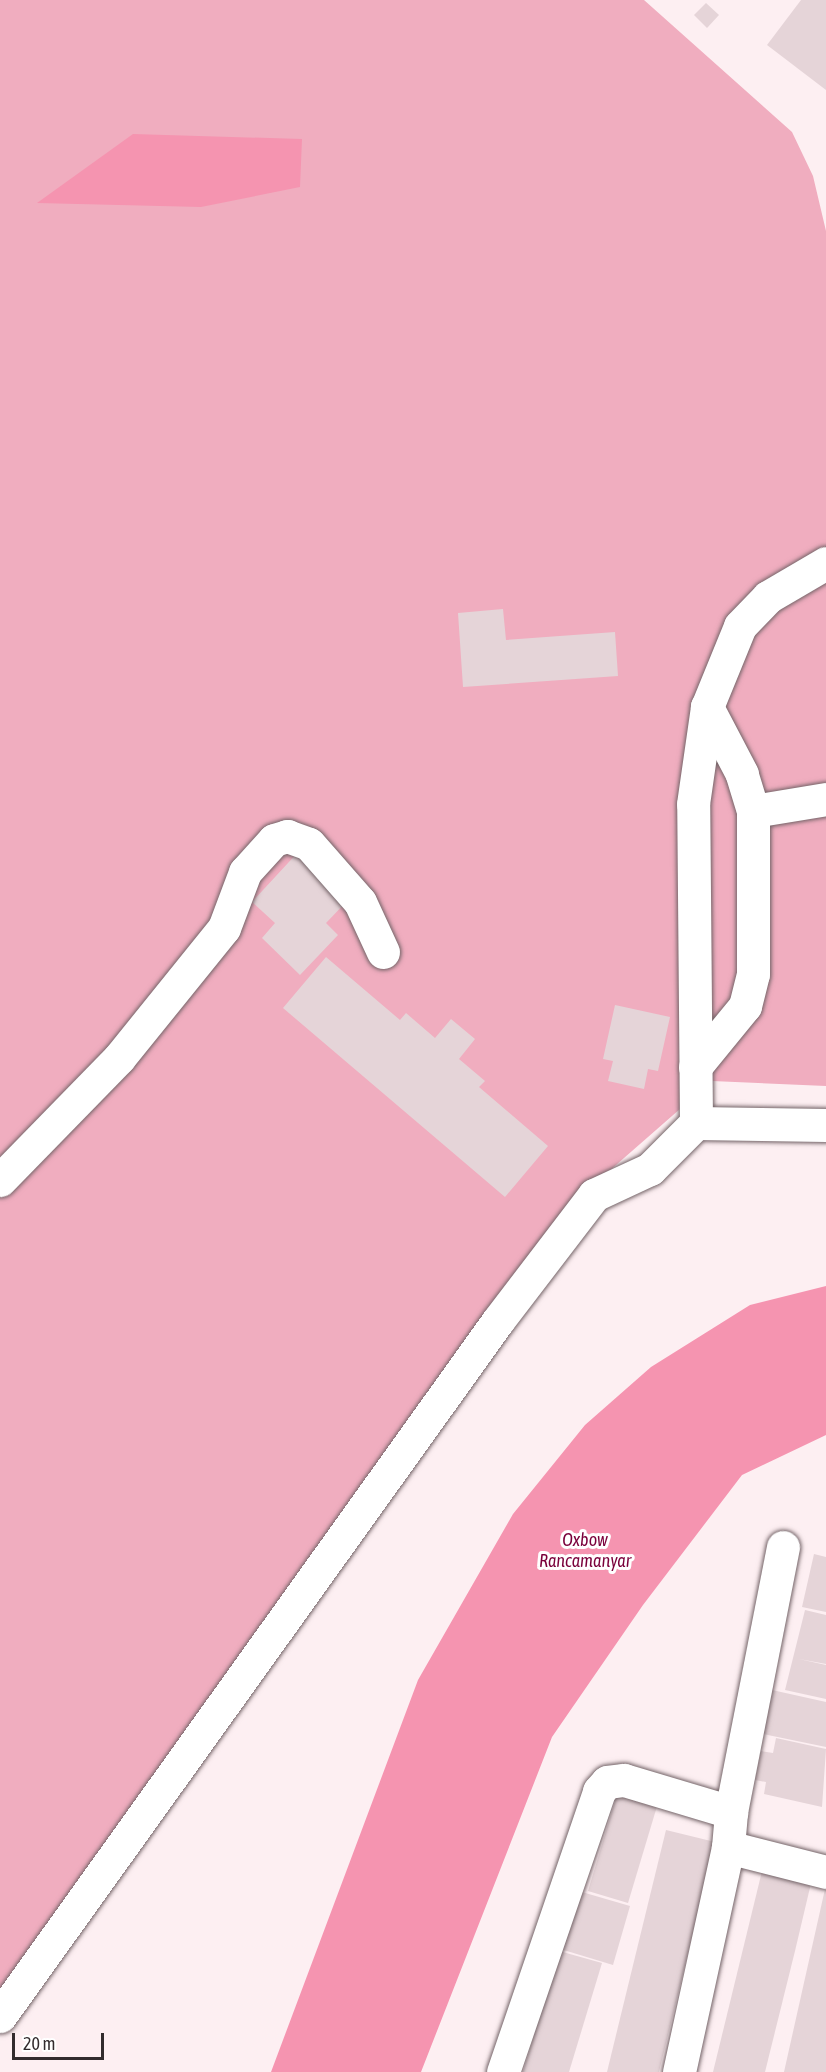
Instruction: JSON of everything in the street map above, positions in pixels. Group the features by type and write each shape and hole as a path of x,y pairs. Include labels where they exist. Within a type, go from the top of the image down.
{"street":[{"path":"696,1123 693,804 707,707 740,626 768,597 826,563"},
{"path":"695,1067 745,1006 753,974 753,811 742,774 707,707"},
{"path":"753,811 826,799"},
{"path":"0,1180 119,1058 224,928 245,872 274,840 287,836 309,844 360,902 383,952"},
{"path":"0,2016 497,1322 594,1195 650,1169 696,1123 826,1125"},
{"path":"679,2072 728,1847 731,1812 783,1547"},
{"path":"503,2072 599,1791 607,1782 624,1780 731,1812"},
{"path":"728,1847 826,1872"}],"shaded area":[{"path":"0,0 644,0 792,132 813,176 826,231 826,1086 712,1081 592,1186 0,2011"}],"water":[{"path":"133,134 302,139 300,187 201,207 37,203"},
{"name":"Oxbow Rancamanyar","path":"826,1286 826,1435 742,1475 643,1605 552,1737 421,2072 271,2072 418,1680 513,1514 585,1425 651,1367 750,1305"}],"building":[{"path":"801,0 826,0 826,90 767,45"},
{"path":"706,3 719,15 707,28 694,15"},
{"path":"503,609 506,640 615,632 618,676 463,687 458,613"},
{"path":"300,850 350,898 326,923 338,935 300,975 262,938 275,923 252,902"},
{"path":"326,957 400,1020 406,1013 435,1038 451,1019 475,1039 459,1059 485,1081 479,1087 548,1146 505,1197 283,1008"},
{"path":"615,1005 670,1017 658,1071 648,1069 644,1089 608,1081 613,1061 603,1059"},
{"path":"814,1554 826,1557 826,1612 802,1607"},
{"path":"805,1610 826,1615 826,1664 799,1659 826,1665 826,1699 785,1690"},
{"path":"772,1690 826,1702 826,1747 763,1734"},
{"path":"776,1738 826,1749 822,1807 764,1794 766,1782 755,1780 761,1751 773,1753"},
{"path":"618,1791 658,1803 628,1903 588,1891"},
{"path":"666,1830 715,1842 659,2072 607,2072"},
{"path":"763,1867 812,1879 795,1951 765,2072 713,2072"},
{"path":"825,1889 826,2072 784,2072"},
{"path":"575,1890 630,1906 613,1965 557,1948"},
{"path":"559,1951 602,1963 569,2072 523,2072"}]}
